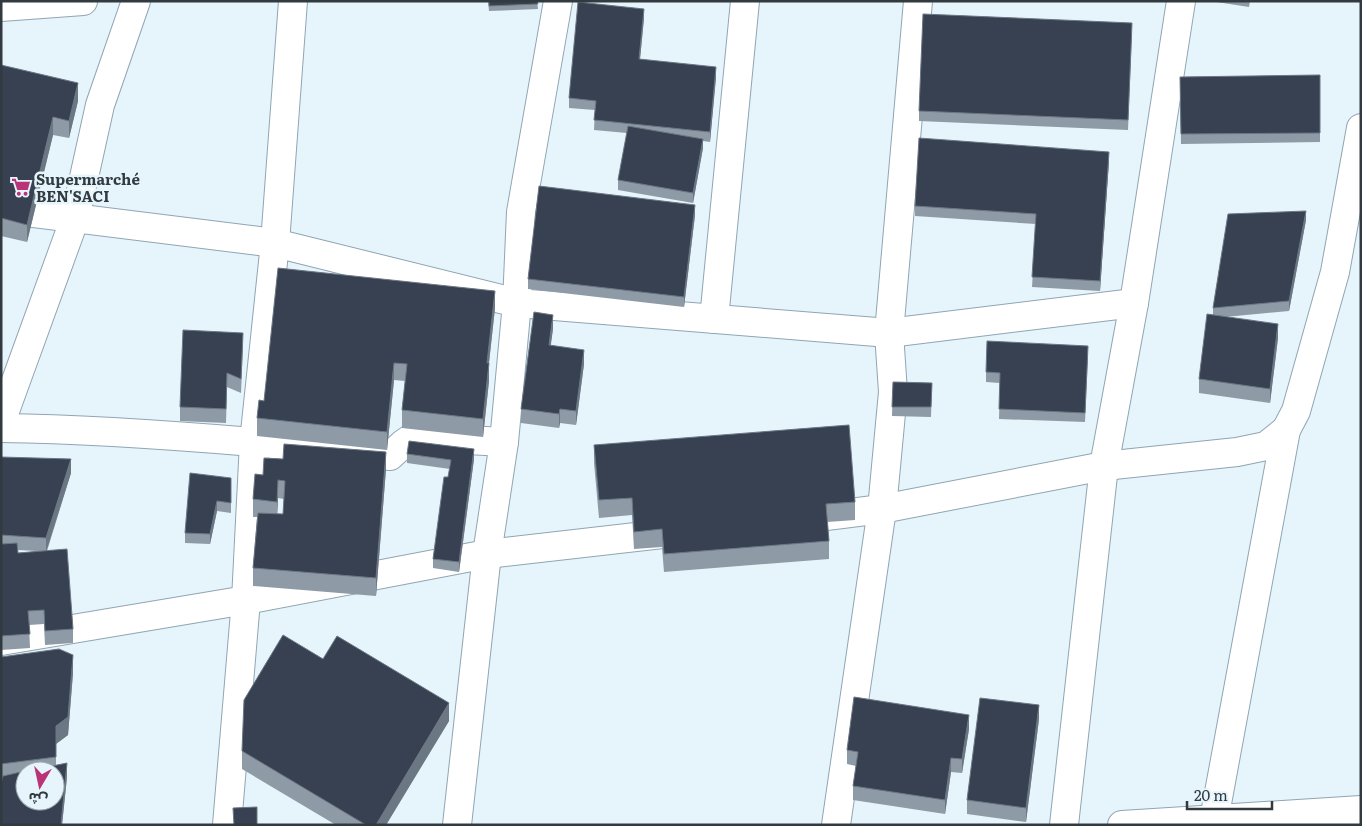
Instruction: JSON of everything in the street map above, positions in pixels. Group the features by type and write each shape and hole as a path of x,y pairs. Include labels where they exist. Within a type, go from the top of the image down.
{"street":[{"path":"1,7 82,1"},
{"path":"1,422 75,218 100,105 136,1"},
{"path":"227,825 246,600 254,442 275,243 293,1"},
{"path":"457,825 487,554 504,442 518,303 520,212 558,1"},
{"path":"714,319 745,1"},
{"path":"836,825 882,510 893,392 890,332 918,1"},
{"path":"1064,825 1104,466 1134,303 1180,1"},
{"path":"1214,822 1286,430 1296,411 1335,272 1361,128"},
{"path":"1,209 275,243 518,303 890,332 1134,303"},
{"path":"1,428 58,429 254,442 352,454 390,456 414,437 504,442"},
{"path":"793,519 882,510 1104,466 1237,452 1266,446 1286,430"},
{"path":"1,641 246,600 487,554 694,530"},
{"path":"1122,825 1214,822 1361,810"}],"building":[{"path":"489,1 537,1 538,4 489,6"},
{"path":"578,2 644,9 639,59 716,67 710,132 594,120 596,101 569,98"},
{"path":"923,14 1132,23 1128,120 919,111"},
{"name":"Supermarché BEN'SACI","path":"1,65 78,83 69,121 53,117 27,225 1,218"},
{"path":"1320,75 1320,133 1181,134 1180,77"},
{"path":"628,126 703,139 693,193 618,180"},
{"path":"919,138 1109,152 1100,281 1032,277 1036,214 915,206"},
{"path":"539,186 695,205 684,297 528,279"},
{"path":"1306,211 1289,301 1213,308 1228,214"},
{"path":"278,268 495,291 483,419 402,410 407,364 394,363 387,432 257,418 259,400 264,401"},
{"path":"534,312 553,315 549,345 584,350 576,411 560,409 559,414 521,409"},
{"path":"1207,314 1278,324 1270,389 1199,379"},
{"path":"183,330 243,333 241,379 227,373 226,409 180,407"},
{"path":"987,341 1088,346 1085,413 999,409 1000,373 986,372"},
{"path":"893,382 932,383 931,407 892,407"},
{"path":"849,425 855,502 826,504 829,541 664,554 662,529 634,532 632,498 599,500 594,445"},
{"path":"409,441 474,449 459,562 433,559 444,477 448,477 451,460 407,454"},
{"path":"284,444 386,452 376,578 253,568 258,513 283,514 285,481 278,480 277,502 253,499 255,474 263,475 264,458 283,459"},
{"path":"1,457 71,459 46,538 1,535"},
{"path":"190,473 231,478 231,503 217,501 210,534 185,533"},
{"path":"17,543 18,553 67,549 73,629 45,631 44,610 28,611 30,634 1,636 1,544"},
{"path":"283,635 323,659 337,636 449,703 376,825 366,825 242,751 244,700"},
{"path":"59,649 73,655 68,717 56,726 56,757 1,764 1,657"},
{"path":"854,697 969,715 962,759 951,758 945,800 853,786 858,752 847,750"},
{"path":"980,698 1039,705 1026,808 967,800"},
{"path":"65,763 67,763 65,784"},
{"path":"15,773 15,811 62,811 61,825 1,825 1,784 3,776"},
{"path":"257,807 257,825 234,825 233,808"}],"place":[{"name":"Supermarché BEN'SACI","path":"21,187"}]}
